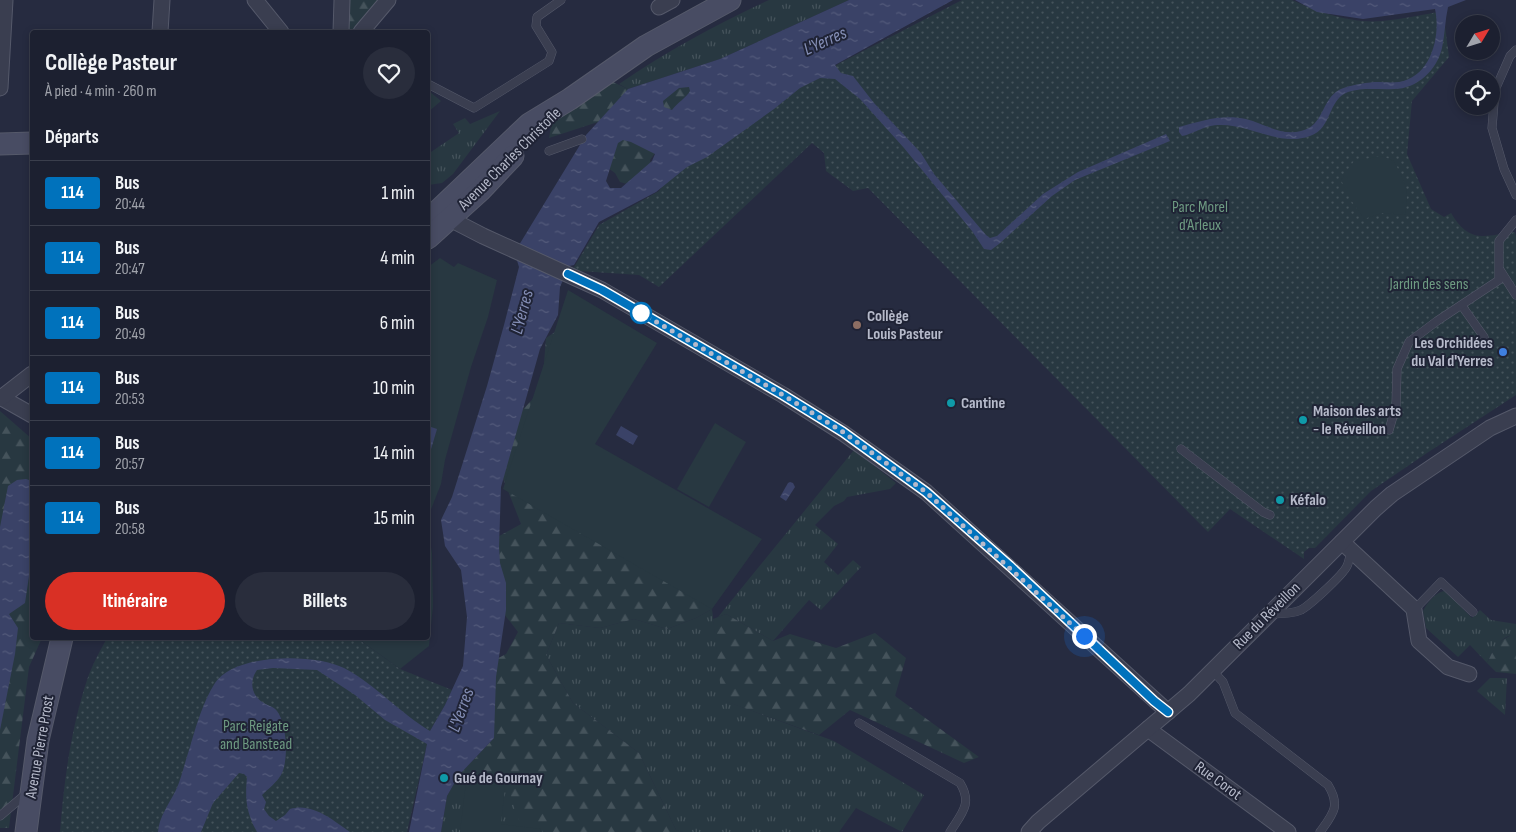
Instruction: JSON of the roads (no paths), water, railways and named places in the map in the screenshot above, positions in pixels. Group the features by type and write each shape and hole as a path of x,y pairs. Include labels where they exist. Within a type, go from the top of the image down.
{"main road":[{"name":"Avenue Charles Christofle","path":"436,214 492,157 529,124 570,99 646,46 730,0"},
{"path":"0,144 30,143"},
{"path":"430,232 436,214"},
{"name":"Avenue Pierre Prost","path":"26,832 38,740 62,640"},
{"name":"Avenue Pierre Prost","path":"57,663 68,640"}],"street":[{"path":"0,88 5,0"},
{"path":"160,30 162,0"},
{"path":"254,0 279,30"},
{"path":"340,30 342,0"},
{"path":"366,30 388,0"},
{"path":"436,214 602,290 843,432 926,492 1010,566 1168,712"},
{"path":"30,376 1,398 30,414"},
{"name":"Rue du Réveillon","path":"1029,832 1038,822 1168,712 1270,614 1347,547 1376,508 1392,494 1490,428 1516,416"},
{"path":"1347,547 1414,610 1419,641 1448,667 1469,674"},
{"name":"Rue Corot","path":"1148,729 1288,832"}],"lane":[{"path":"430,85 474,108 549,62 552,52 536,26 537,17 561,0"},
{"path":"1516,50 1510,56 1494,90 1492,128 1504,169 1516,195"},
{"path":"549,151 582,139"},
{"path":"1389,430 1396,406 1397,369 1408,342 1499,280 1499,242 1516,220"},
{"path":"1499,268 1516,295"},
{"path":"1462,306 1484,337"},
{"path":"1181,449 1263,512 1270,515"},
{"path":"1270,614 1284,614 1301,610 1307,606 1347,566 1347,547"},
{"path":"1414,610 1441,582 1473,612"},
{"path":"1212,670 1223,682 1235,713 1328,785 1334,795 1335,806 1332,815 1320,832"},
{"path":"859,723 960,783 967,797 966,804 950,832"},
{"path":"0,816 31,788"}],"water":[{"name":"L'Yerres","path":"849,0 953,0 835,65 841,73 853,76 874,103 921,153 934,174 990,238 997,236 1043,194 1078,172 1166,134 1170,141 1075,180 1052,196 999,244 991,250 984,249 972,231 904,148 860,99 835,79 820,78 800,88 707,157 687,167 656,192 599,222 574,265 569,266 560,287 558,315 540,349 501,487 499,547 500,563 506,583 506,610 496,677 494,738 459,775 447,796 441,832 409,832 427,744 385,720 355,695 317,670 273,668 257,670 252,683 256,696 277,711 283,725 286,743 284,769 275,783 262,795 266,802 264,809 276,821 290,809 298,807 314,810 322,813 350,832 257,832 247,805 247,777 239,773 213,803 201,832 158,832 162,816 178,785 197,723 207,698 215,683 225,673 240,666 257,661 296,658 331,663 356,675 430,731 445,705 463,666 467,617 461,570 445,546 441,520 452,497 504,325 519,267 515,254 516,250 586,135 628,89 720,59","holes":["689,87 689,93 672,110 664,107 663,101 679,88","623,140 655,154 652,161 621,188 610,188 606,181 618,143"]},
{"path":"1295,0 1466,0 1448,7 1442,48 1436,64 1425,77 1410,86 1402,88 1365,89 1348,92 1336,101 1323,127 1310,136 1288,139 1244,128 1221,125 1209,126 1182,136 1179,132 1179,127 1228,117 1246,119 1280,131 1301,131 1314,124 1333,94 1339,90 1363,83 1399,82 1410,79 1426,64 1435,43 1435,9 1363,19 1317,12"},
{"path":"621,426 638,436 633,445 616,435"},
{"path":"430,427 437,429 430,453"},
{"path":"17,480 30,480 30,569 25,603 9,614 18,628 15,654 0,730 0,527 8,486"},
{"path":"790,482 795,487 786,501 780,497"}],"place":[{"name":"Collège Louis Pasteur","path":"857,325"},
{"name":"Les Orchidées du Val d'Yerres","path":"1503,352"},
{"name":"Cantine","path":"951,403"},
{"name":"Maison des arts - le Réveillon","path":"1303,420"},
{"name":"Kéfalo","path":"1280,500"},
{"name":"Gué de Gournay","path":"444,778"}],"park label":[{"name":"Parc Morel d’Arleux","path":"1200,216"},
{"name":"Jardin des sens","path":"1429,284"},
{"name":"Parc Reigate and Banstead","path":"256,735"}]}
